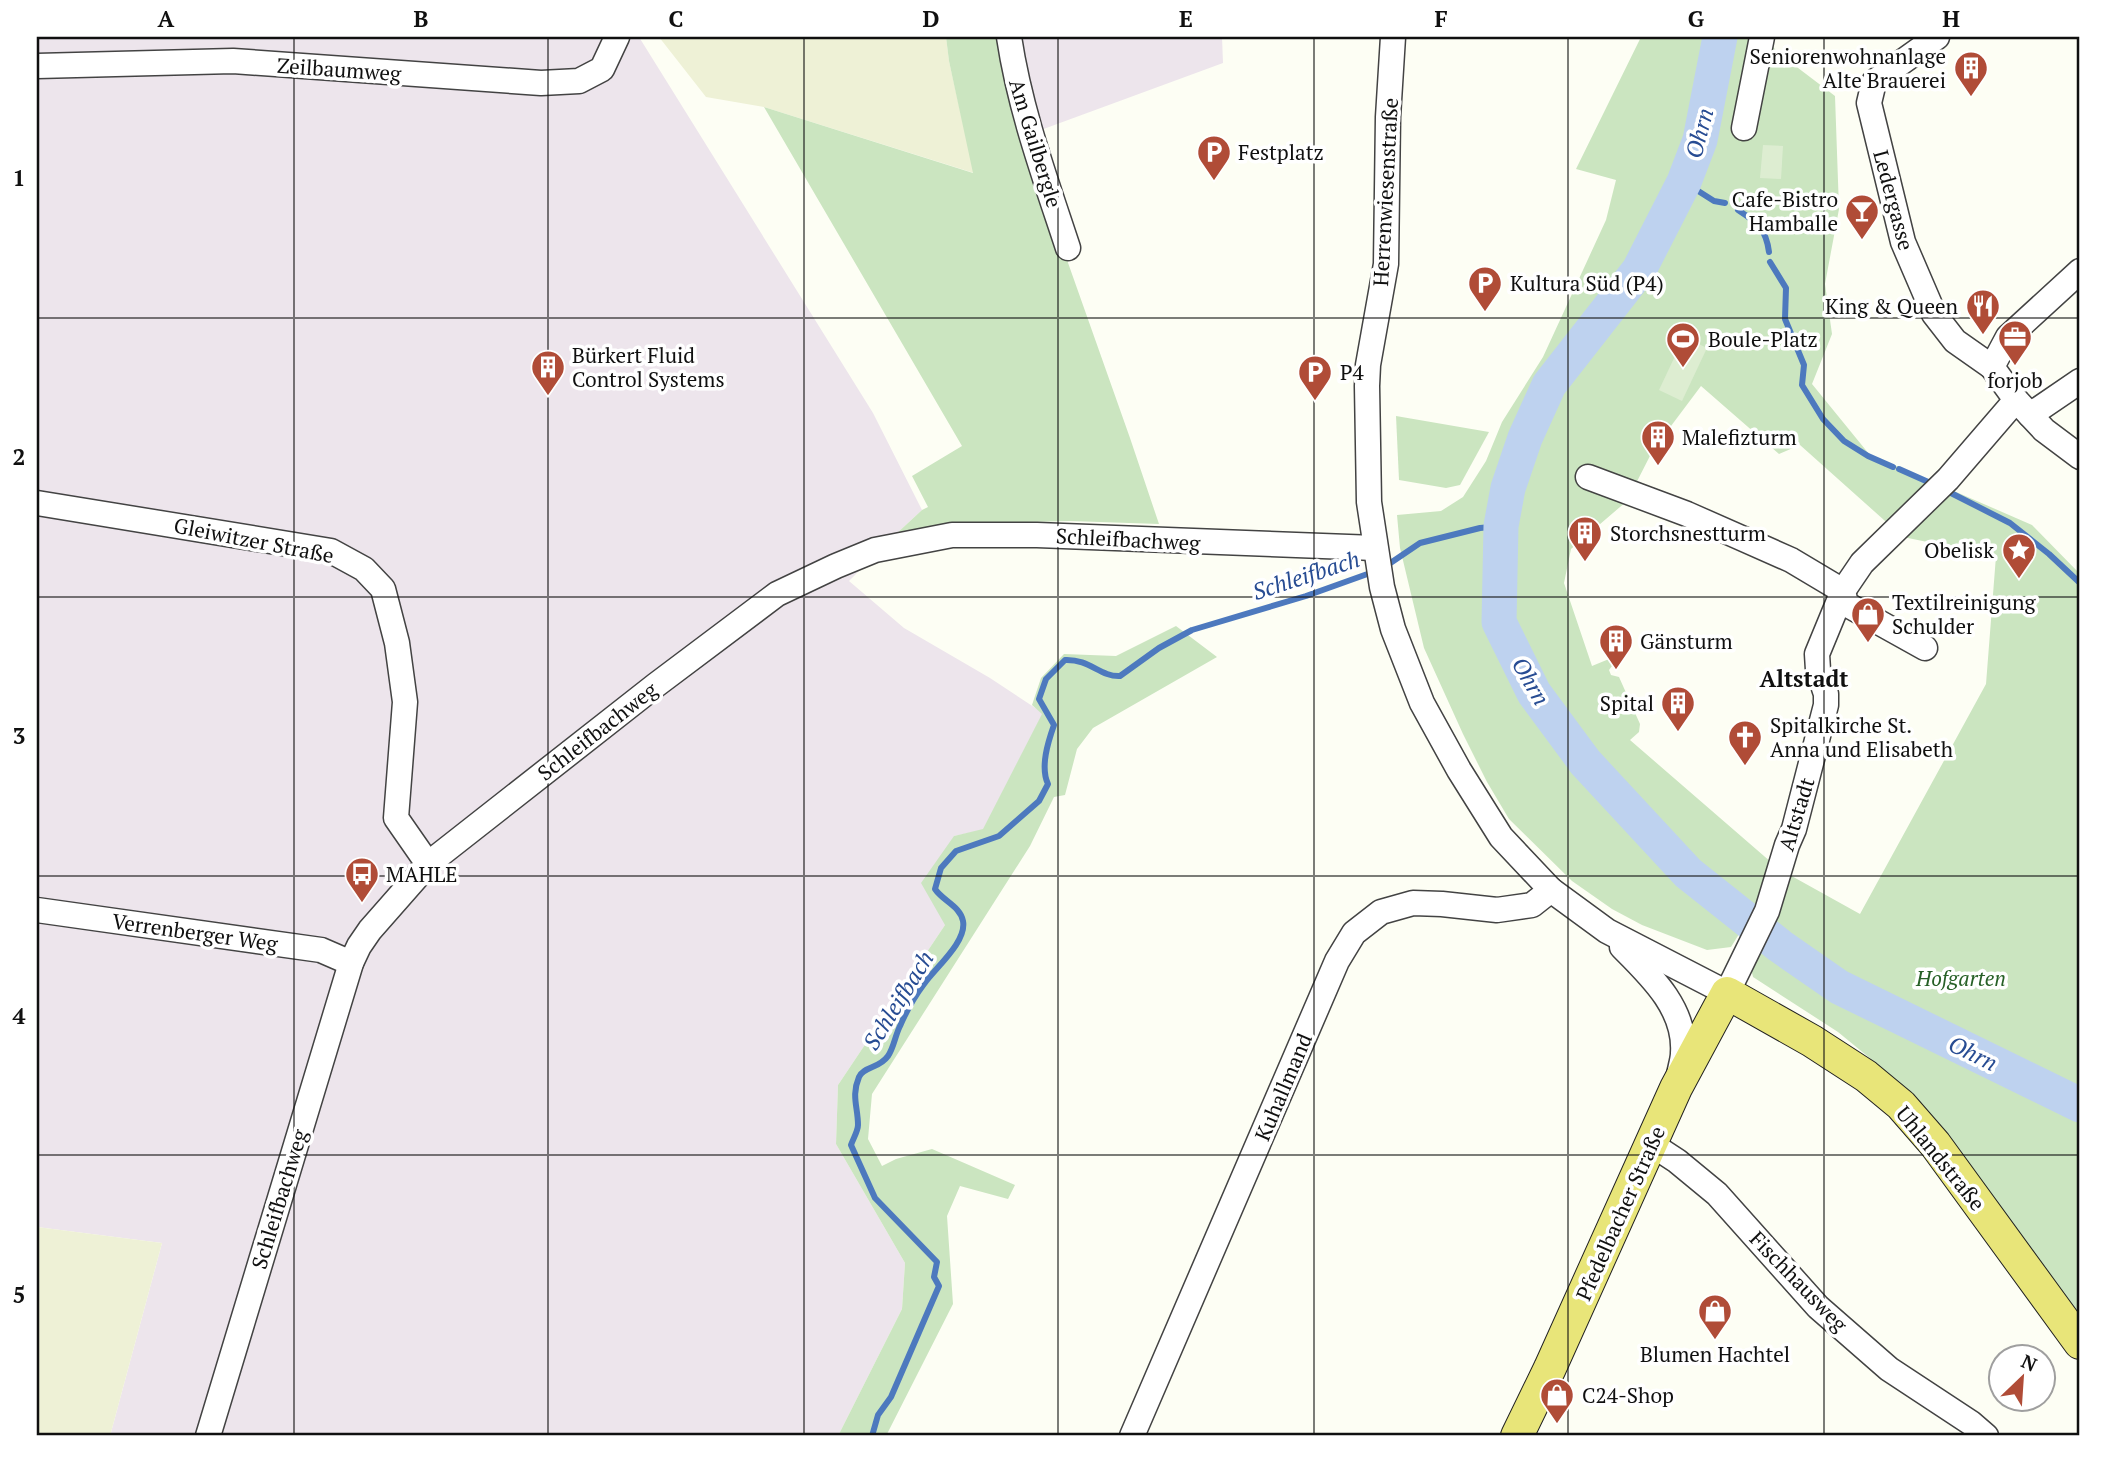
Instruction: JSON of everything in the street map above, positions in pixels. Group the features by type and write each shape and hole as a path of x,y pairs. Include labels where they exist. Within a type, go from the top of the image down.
{"main road":[{"name":"Pfedelbacher Straße","path":"1517,1436 1676,1088 1727,993"},
{"name":"Uhlandstraße","path":"1727,993 1866,1076 1901,1105 1935,1144 2080,1343"}],"street":[{"name":"Zeilbaumweg","path":"37,66 233,61 541,83 579,81 603,69 617,37"},
{"name":"Am Gailbergle","path":"1009,37 1015,76 1030,134 1068,248"},
{"name":"Herrenwiesenstraße","path":"1393,37 1388,117 1386,264 1367,376 1369,502 1382,587 1393,629 1422,702 1459,770 1501,837 1551,890 1607,931 1727,993"},
{"path":"1744,128 1762,37"},
{"name":"Ledergasse","path":"1937,37 1874,82 1869,103 1903,242 1934,314 1955,341 1992,368 2044,430 2080,457"},
{"path":"1992,368 2008,337 2080,271"},
{"name":"Altstadt","path":"1727,993 1767,911 1783,856 1794,830 1826,705 1817,654 1843,591 1862,563 2023,408 2080,382"},
{"path":"1588,477 1687,514 1791,560 1843,591 1846,604 1925,648"},
{"name":"Gleiwitzer Straße","path":"37,503 331,551 364,569 383,589 397,643 405,702 396,818 428,864"},
{"name":"Schleifbachweg","path":"208,1436 351,963 370,930 428,864 656,685 777,594 875,550 952,535 1037,535 1376,553"},
{"name":"Kuhallmand","path":"1132,1436 1338,961 1354,933 1381,912 1413,903 1497,910 1532,905 1551,890"},
{"name":"Verrenberger Weg","path":"37,910 321,950 351,963"},
{"path":"1607,931 1659,984 1680,1023 1683,1052 1676,1088"},
{"name":"Fischhausweg","path":"1651,1144 1677,1161 1717,1194 1828,1316 1889,1369 1971,1423 1986,1436"}],"shaded area":[{"path":"37,37 639,37 873,413 922,510 849,581 904,628 990,678 1043,713 983,830 954,836 945,925 838,1085 836,1144 905,1263 902,1309 838,1436 110,1436 162,1243 37,1227"},
{"path":"1010,37 1222,37 1223,63 1030,134"}],"green space":[{"path":"659,37 946,37 974,173 764,107 706,97"},
{"path":"946,37 1004,37 1032,161 1159,524 1070,521 988,523 895,535 928,507 912,476 962,446 764,107 973,173"},
{"name":"Hofgarten","path":"1641,37 1766,37 1777,52 1835,96 1839,209 1825,284 1832,334 1812,384 1869,454 2032,525 2080,574 2080,1343 1916,1102 1877,1064 1838,1032 1753,977 1749,960 1777,873 1731,947 1707,950 1642,925 1612,909 1572,881 1509,819 1463,734 1424,648 1400,548 1397,515 1441,511 1463,497 1486,461 1502,422 1543,357 1606,220 1616,180 1576,169","holes":["1701,386 1779,454 1800,445 1903,537 1996,556 1986,684 1860,914 1779,869 1630,740 1639,732 1640,724 1619,677 1611,675 1609,670 1612,666 1609,659 1592,666 1564,583 1571,549 1627,501 1653,450"]},
{"path":"1763,145 1783,146 1781,179 1760,178"},
{"name":"Boule-Platz","path":"1684,337 1707,348 1682,401 1659,390"},
{"path":"1396,416 1489,432 1460,485 1446,488 1399,480"},
{"path":"1176,626 1217,657 1093,728 1077,749 1065,795 1054,797 1030,846 872,1094 868,1139 882,1166 896,1159 932,1149 1015,1185 1008,1199 960,1186 947,1216 953,1304 886,1436 838,1436 902,1309 905,1263 836,1144 838,1085 945,925 921,883 954,836 983,829 1042,714 1032,705 1041,678 1064,654 1116,656"},
{"path":"37,1227 162,1243 110,1436 37,1436"}],"waterway":[{"name":"Ohrn","path":"1720,37 1700,140 1684,182 1639,270 1549,385 1525,438 1508,488 1501,526 1499,622 1534,693 1585,762 1688,873 1780,946 1839,987 2080,1105"},
{"path":"1684,182 1714,201 1725,203"},
{"path":"1738,210 1760,227 1769,252"},
{"path":"1770,262 1786,288 1785,319 1804,365 1802,385 1823,419 1844,441 1893,467"},
{"path":"1899,469 1935,485"},
{"path":"1945,490 2010,523 2080,583"},
{"name":"Schleifbach","path":"1386,566 1420,543 1480,528 1501,526"},
{"name":"Schleifbach","path":"872,1436 878,1415 891,1397 939,1286 934,1277 937,1262 875,1198 851,1145 858,1125 855,1096 857,1084 861,1073 888,1056 914,999 960,937 963,929 961,916 935,889 941,868 956,851 999,836 1039,801 1048,784 1045,762 1054,725 1039,699 1046,679 1065,660 1081,662 1106,674 1120,676 1159,648 1192,630 1306,596 1373,572"}],"place":[{"name":"Seniorenwohnanlage Alte Brauerei","path":"1971,98"},
{"name":"Festplatz","path":"1214,182"},
{"name":"Cafe-Bistro Hamballe","path":"1862,241"},
{"name":"Kultura Süd (P4)","path":"1485,313"},
{"name":"King & Queen","path":"1983,336"},
{"name":"forjob","path":"2015,367"},
{"name":"Boule-Platz","path":"1683,369"},
{"name":"Bürkert Fluid Control Systems","path":"548,397"},
{"name":"P4","path":"1315,402"},
{"name":"Malefizturm","path":"1658,467"},
{"name":"Storchsnestturm","path":"1585,563"},
{"name":"Obelisk","path":"2019,580"},
{"name":"Textilreinigung Schulder","path":"1868,644"},
{"name":"Gänsturm","path":"1616,671"},
{"name":"Spital","path":"1678,733"},
{"name":"Spitalkirche St. Anna und Elisabeth","path":"1745,767"},
{"name":"MAHLE","path":"362,904"},
{"name":"Blumen Hachtel","path":"1715,1341"},
{"name":"C24-Shop","path":"1557,1425"}],"district":[{"name":"Altstadt","path":"1804,678"}]}
